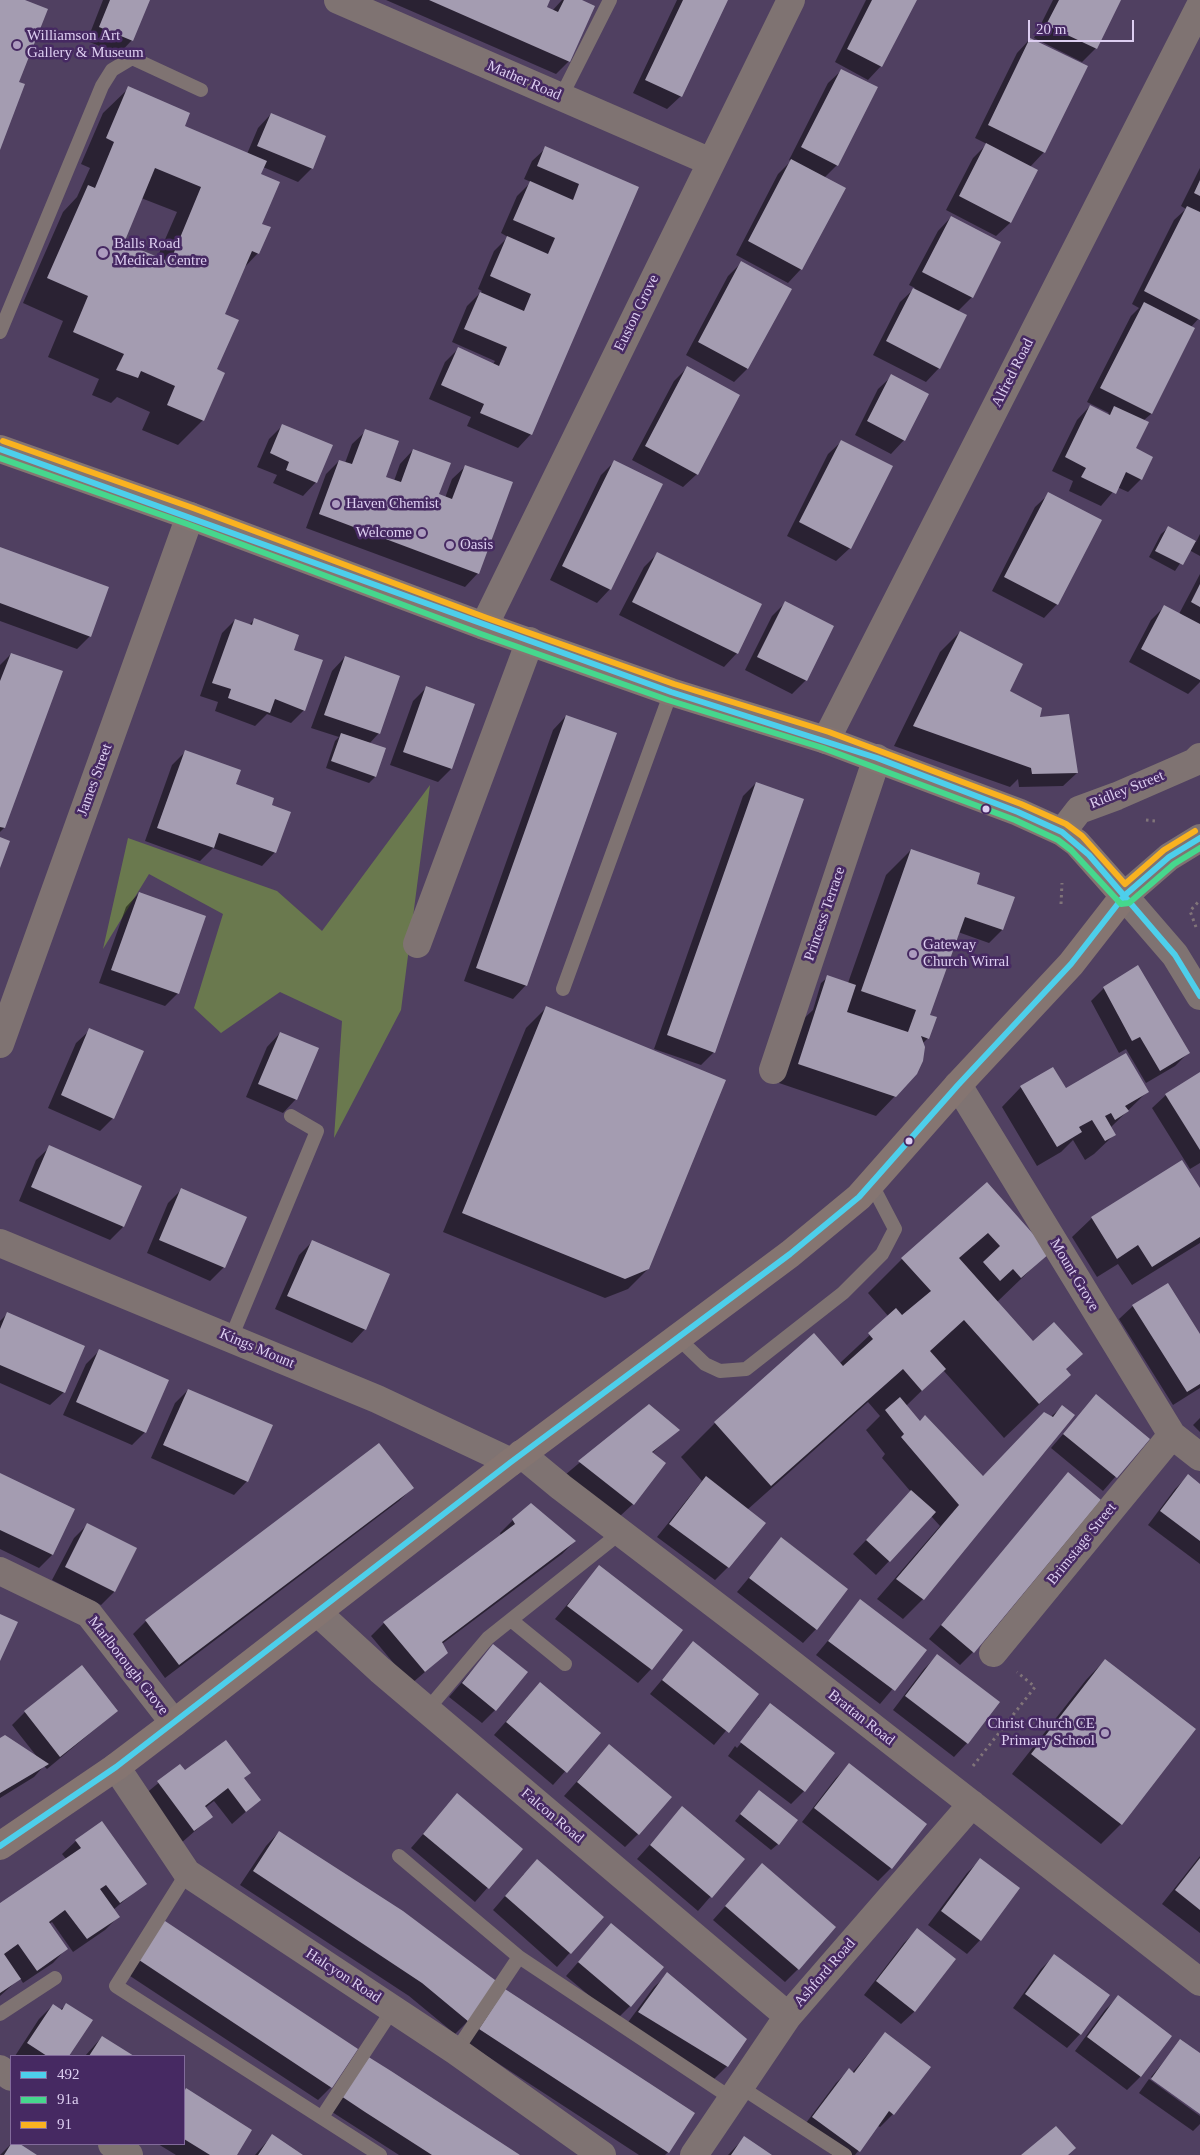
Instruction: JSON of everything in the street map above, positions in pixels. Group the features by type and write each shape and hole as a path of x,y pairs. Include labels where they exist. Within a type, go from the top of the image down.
{"street":[{"name":"Mather Road","path":"338,0 711,162"},
{"name":"Euston Grove","path":"484,626 791,0"},
{"name":"Alfred Road","path":"826,740 1200,6"},
{"path":"0,449 190,516 484,626 671,692 826,740 877,758 1018,812 1062,832 1077,842 1175,955 1200,996"},
{"name":"James Street","path":"0,1044 190,516"},
{"path":"417,944 530,641"},
{"name":"Ridley Street","path":"1062,832 1080,810 1195,762 1200,757"},
{"name":"Princess Terrace","path":"772,1070 877,758"},
{"path":"0,1846 116,1767 318,1613 516,1458 790,1254 858,1197 958,1085 1072,964 1124,896 1169,857 1200,838"},
{"name":"Mount Grove","path":"958,1085 1172,1435 1200,1457"},
{"name":"Kings Mount","path":"0,1243 516,1458"},
{"name":"Brimstage Street","path":"993,1653 1172,1435"},
{"name":"Brattan Road","path":"516,1458 620,1532 1200,1982"},
{"name":"Marlborough Grove","path":"0,1571 89,1614 174,1723"},
{"name":"Falcon Road","path":"318,1613 427,1710 788,2016"},
{"name":"Halcyon Road","path":"116,1767 187,1873 456,2051 602,2155"},
{"name":"Ashford Road","path":"694,2155 788,2016 963,1797"},
{"path":"114,2145 129,2155"}],"lane":[{"path":"562,97 610,0"},
{"path":"0,332 102,86 112,70 132,58 201,90"},
{"path":"563,989 671,692"},
{"path":"231,1338 317,1131 291,1116"},
{"path":"678,1338 705,1364 720,1371 746,1369 843,1294 882,1254 895,1229 871,1183"},
{"path":"427,1710 488,1638 620,1532"},
{"path":"511,1620 565,1664"},
{"path":"399,1856 519,1957 735,2092 845,2155"},
{"path":"187,1873 116,1986 380,2155"},
{"path":"456,2051 519,1957"},
{"path":"0,2014 55,1978"},
{"path":"322,2117 393,2009"}],"path":[{"path":"1061,904 1062,884"},
{"path":"1197,930 1190,911 1200,900"},
{"path":"963,1797 1035,1687 993,1653"}],"green space":[{"path":"430,785 401,1010 334,1138 342,1021 280,992 221,1033 194,1008 223,914 149,874 103,949 128,838 277,891 322,931"}],"building":[{"name":"Williamson Art Gallery & Museum","path":"0,0 25,0 48,9 19,82 25,84 0,150"},
{"path":"110,0 150,0 133,41 99,27"},
{"path":"429,0 550,0 547,7 558,12 564,0 582,0 595,6 570,62"},
{"path":"683,0 728,0 682,97 645,80"},
{"path":"872,0 917,0 882,67 847,49"},
{"path":"1059,0 1121,0 1097,49 1046,25"},
{"path":"1030,38 1088,66 1045,153 988,125"},
{"path":"841,69 878,87 838,166 801,147"},
{"name":"Balls Road Medical Centre","path":"128,86 190,113 185,126 267,161 261,174 280,182 262,224 271,227 259,254 252,251 225,314 239,320 217,369 225,373 204,421 167,405 175,386 141,371 138,378 116,370 124,354 73,332 88,296 47,278 88,185 95,188 114,142 106,138","holes":["155,168 201,187 170,262 124,243"]},
{"path":"271,113 326,136 313,169 257,146"},
{"path":"986,143 1038,170 1011,223 959,196"},
{"path":"545,146 639,187 532,435 480,413 484,404 441,385 458,347 499,366 507,347 464,329 480,292 524,311 531,294 490,276 507,236 548,254 555,238 513,220 530,181 573,200 579,184 537,166"},
{"path":"791,159 846,188 802,270 748,241"},
{"path":"1200,180 1200,196 1194,193"},
{"path":"1187,206 1200,212 1200,320 1144,291"},
{"path":"951,216 1001,242 973,298 922,272"},
{"path":"741,261 792,289 748,369 698,342"},
{"path":"913,288 967,315 940,369 886,341"},
{"path":"1144,302 1195,328 1152,414 1100,388"},
{"path":"687,366 740,395 698,475 645,446"},
{"path":"891,374 929,394 905,441 867,421"},
{"path":"1090,405 1110,415 1114,406 1149,422 1136,448 1153,457 1142,480 1126,472 1116,494 1081,477 1086,468 1065,457"},
{"path":"282,424 333,445 317,483 286,470 289,462 270,453"},
{"path":"365,429 399,441 386,477 401,482 413,449 451,463 439,494 452,499 465,465 513,482 479,574 319,514 339,460 352,464"},
{"path":"841,440 893,466 851,549 799,522"},
{"path":"614,460 663,484 611,590 562,566"},
{"path":"1048,492 1102,520 1058,605 1004,577"},
{"path":"1168,526 1196,541 1183,565 1155,551"},
{"path":"0,547 109,587 91,637 0,603"},
{"path":"657,552 762,604 738,654 632,602"},
{"path":"1200,584 1200,607 1191,602"},
{"path":"785,601 834,626 807,681 757,657"},
{"path":"1164,605 1200,624 1200,680 1141,649"},
{"path":"254,618 299,635 294,650 323,660 305,711 275,699 270,713 228,698 231,689 212,683 235,619 252,625"},
{"path":"960,631 1023,664 1010,691 1042,708 1040,717 1069,714 1078,773 1032,774 1031,768 913,726"},
{"path":"11,653 63,671 5,828 0,827 0,681"},
{"path":"345,656 400,676 380,734 324,715"},
{"path":"426,686 475,704 452,769 403,752"},
{"path":"566,715 617,733 527,986 476,968"},
{"path":"341,733 386,748 376,777 331,761"},
{"path":"185,750 241,770 236,784 274,798 272,805 291,812 276,853 219,833 214,848 157,828"},
{"path":"756,782 804,799 715,1053 667,1035"},
{"path":"0,837 10,841 0,868"},
{"path":"911,849 980,873 977,884 1015,897 1003,930 965,917 930,1015 937,1017 929,1039 921,1036 925,1047 923,1061 917,1074 896,1097 798,1064 827,975 856,985 847,1012 908,1032 916,1010 861,991"},
{"path":"139,892 206,916 179,994 111,970"},
{"path":"1138,965 1190,1053 1160,1071 1140,1037 1132,1041 1103,987"},
{"path":"546,1006 726,1080 649,1269 625,1279 462,1213"},
{"path":"89,1028 144,1051 114,1119 61,1095"},
{"path":"280,1032 319,1048 297,1100 258,1084"},
{"path":"1126,1053 1149,1092 1125,1106 1129,1111 1115,1120 1111,1113 1105,1116 1116,1135 1105,1141 1092,1120 1079,1127 1082,1132 1057,1147 1020,1086 1053,1067 1066,1088"},
{"path":"1200,1072 1200,1150 1165,1094"},
{"path":"49,1145 142,1186 124,1227 31,1187"},
{"path":"1182,1160 1200,1188 1200,1237 1152,1267 1138,1245 1117,1259 1091,1217"},
{"path":"987,1182 1050,1253 1021,1278 1013,1269 1000,1281 983,1262 1000,1246 988,1233 959,1258 1033,1341 1054,1322 1083,1354 1066,1369 1071,1375 1039,1404 964,1320 930,1351 946,1369 922,1391 903,1369 771,1486 714,1422 814,1333 843,1366 873,1339 868,1333 896,1308 902,1315 931,1291 901,1258"},
{"path":"181,1188 247,1217 225,1268 159,1240"},
{"path":"312,1240 390,1274 366,1330 287,1296"},
{"path":"1168,1283 1200,1334 1200,1384 1187,1392 1132,1305"},
{"path":"7,1312 85,1346 65,1393 0,1365 0,1329"},
{"path":"99,1349 169,1380 146,1433 76,1402"},
{"path":"188,1389 273,1425 248,1482 163,1445"},
{"path":"1096,1394 1150,1439 1117,1478 1063,1434"},
{"path":"900,1397 920,1421 925,1415 983,1476 1044,1412 1053,1417 1062,1405 1075,1415 924,1600 896,1579 959,1505 901,1437 904,1434 885,1410"},
{"path":"649,1404 680,1430 652,1452 666,1463 634,1505 578,1461"},
{"path":"379,1443 414,1488 179,1665 145,1620"},
{"path":"1068,1472 1101,1500 974,1653 941,1625"},
{"path":"0,1473 75,1509 53,1555 0,1530"},
{"path":"1188,1474 1200,1484 1200,1541 1160,1511"},
{"path":"706,1476 766,1523 729,1568 669,1524"},
{"path":"911,1490 936,1512 890,1562 866,1540"},
{"path":"531,1503 576,1541 442,1642 448,1653 425,1672 383,1622 515,1524 512,1519"},
{"path":"87,1523 137,1548 115,1592 65,1567"},
{"path":"781,1537 848,1589 817,1630 749,1578"},
{"path":"599,1565 683,1630 652,1670 567,1606"},
{"path":"860,1599 927,1650 895,1691 828,1641"},
{"path":"0,1614 18,1622 0,1661"},
{"path":"693,1641 759,1694 729,1733 662,1680"},
{"path":"493,1644 528,1672 496,1711 462,1683"},
{"path":"937,1654 1000,1702 968,1744 905,1696"},
{"path":"1105,1659 1196,1729 1122,1825 1031,1754"},
{"path":"82,1665 118,1711 60,1757 24,1711"},
{"path":"540,1682 601,1733 567,1773 506,1722"},
{"path":"770,1703 835,1753 805,1792 740,1742"},
{"path":"5,1735 49,1764 0,1793 0,1738"},
{"path":"226,1740 251,1773 244,1778 261,1800 246,1812 228,1788 205,1806 213,1817 194,1831 157,1781 180,1764 185,1770"},
{"path":"609,1744 672,1797 639,1835 577,1782"},
{"path":"849,1763 927,1824 892,1869 814,1808"},
{"path":"759,1790 798,1820 779,1845 740,1814"},
{"path":"457,1793 523,1849 489,1889 423,1834"},
{"path":"682,1806 745,1859 712,1898 650,1845"},
{"path":"102,1821 147,1884 120,1903 106,1885 100,1889 120,1917 87,1939 65,1910 49,1922 68,1949 37,1971 18,1944 4,1954 21,1979 0,1993 0,1903 81,1848 75,1840"},
{"path":"279,1831 403,1911 499,1983 469,2022 422,1983 253,1871"},
{"path":"980,1858 1020,1888 981,1941 941,1911"},
{"path":"1200,1858 1200,1910 1175,1890"},
{"path":"537,1859 604,1917 571,1954 505,1896"},
{"path":"762,1863 836,1927 799,1970 725,1906"},
{"path":"162,1919 358,2049 332,2088 136,1958"},
{"path":"611,1923 664,1967 631,2007 578,1962"},
{"path":"917,1928 956,1959 915,2012 876,1981"},
{"path":"1054,1954 1110,1995 1081,2035 1025,1994"},
{"path":"667,1972 747,2039 728,2067 638,2012"},
{"path":"505,1989 695,2113 669,2153 479,2029"},
{"path":"1118,1995 1172,2036 1141,2077 1087,2037"},
{"path":"66,2003 93,2020 70,2055 45,2055 27,2043 53,2004 62,2010"},
{"path":"885,2032 931,2067 894,2115 889,2111 860,2152 812,2117 849,2068 854,2073"},
{"path":"102,2036 132,2055 90,2055"},
{"path":"1180,2039 1200,2053 1200,2114 1151,2079"},
{"path":"367,2056 520,2155 432,2155 365,2112 341,2096"},
{"path":"186,2088 252,2130 237,2155 210,2155 185,2140"},
{"path":"1056,2126 1076,2148 1068,2155 1021,2155"},
{"path":"272,2134 303,2155 258,2155"},
{"path":"744,2136 772,2155 731,2155"},
{"path":"10,2145 22,2145 37,2155 4,2155"}],"transit line":[{"name":"91","path":"3,441 193,508 487,618 674,684 829,732 1021,804 1066,824 1082,836 1125,884 1164,850 1195,831"},
{"name":"492","path":"0,449 671,692 877,758 1018,812 1062,832 1089,855 1175,955 1200,996"},
{"name":"91a","path":"0,458 187,524 481,634 668,700 823,748 1015,820 1058,840 1071,850 1121,904 1129,903 1174,864 1200,848"},
{"name":"492","path":"0,1846 116,1767 511,1462 790,1254 859,1197 958,1085 1071,964 1124,896 1169,857 1200,838"}],"place":[{"name":"Williamson Art Gallery & Museum","path":"17,45"},
{"name":"Balls Road Medical Centre","path":"103,253"},
{"name":"Haven Chemist","path":"336,504"},
{"name":"Welcome","path":"422,533"},
{"name":"Oasis","path":"450,545"},
{"name":"Gateway Church Wirral","path":"913,954"},
{"name":"Christ Church CE Primary School","path":"1105,1733"}]}
